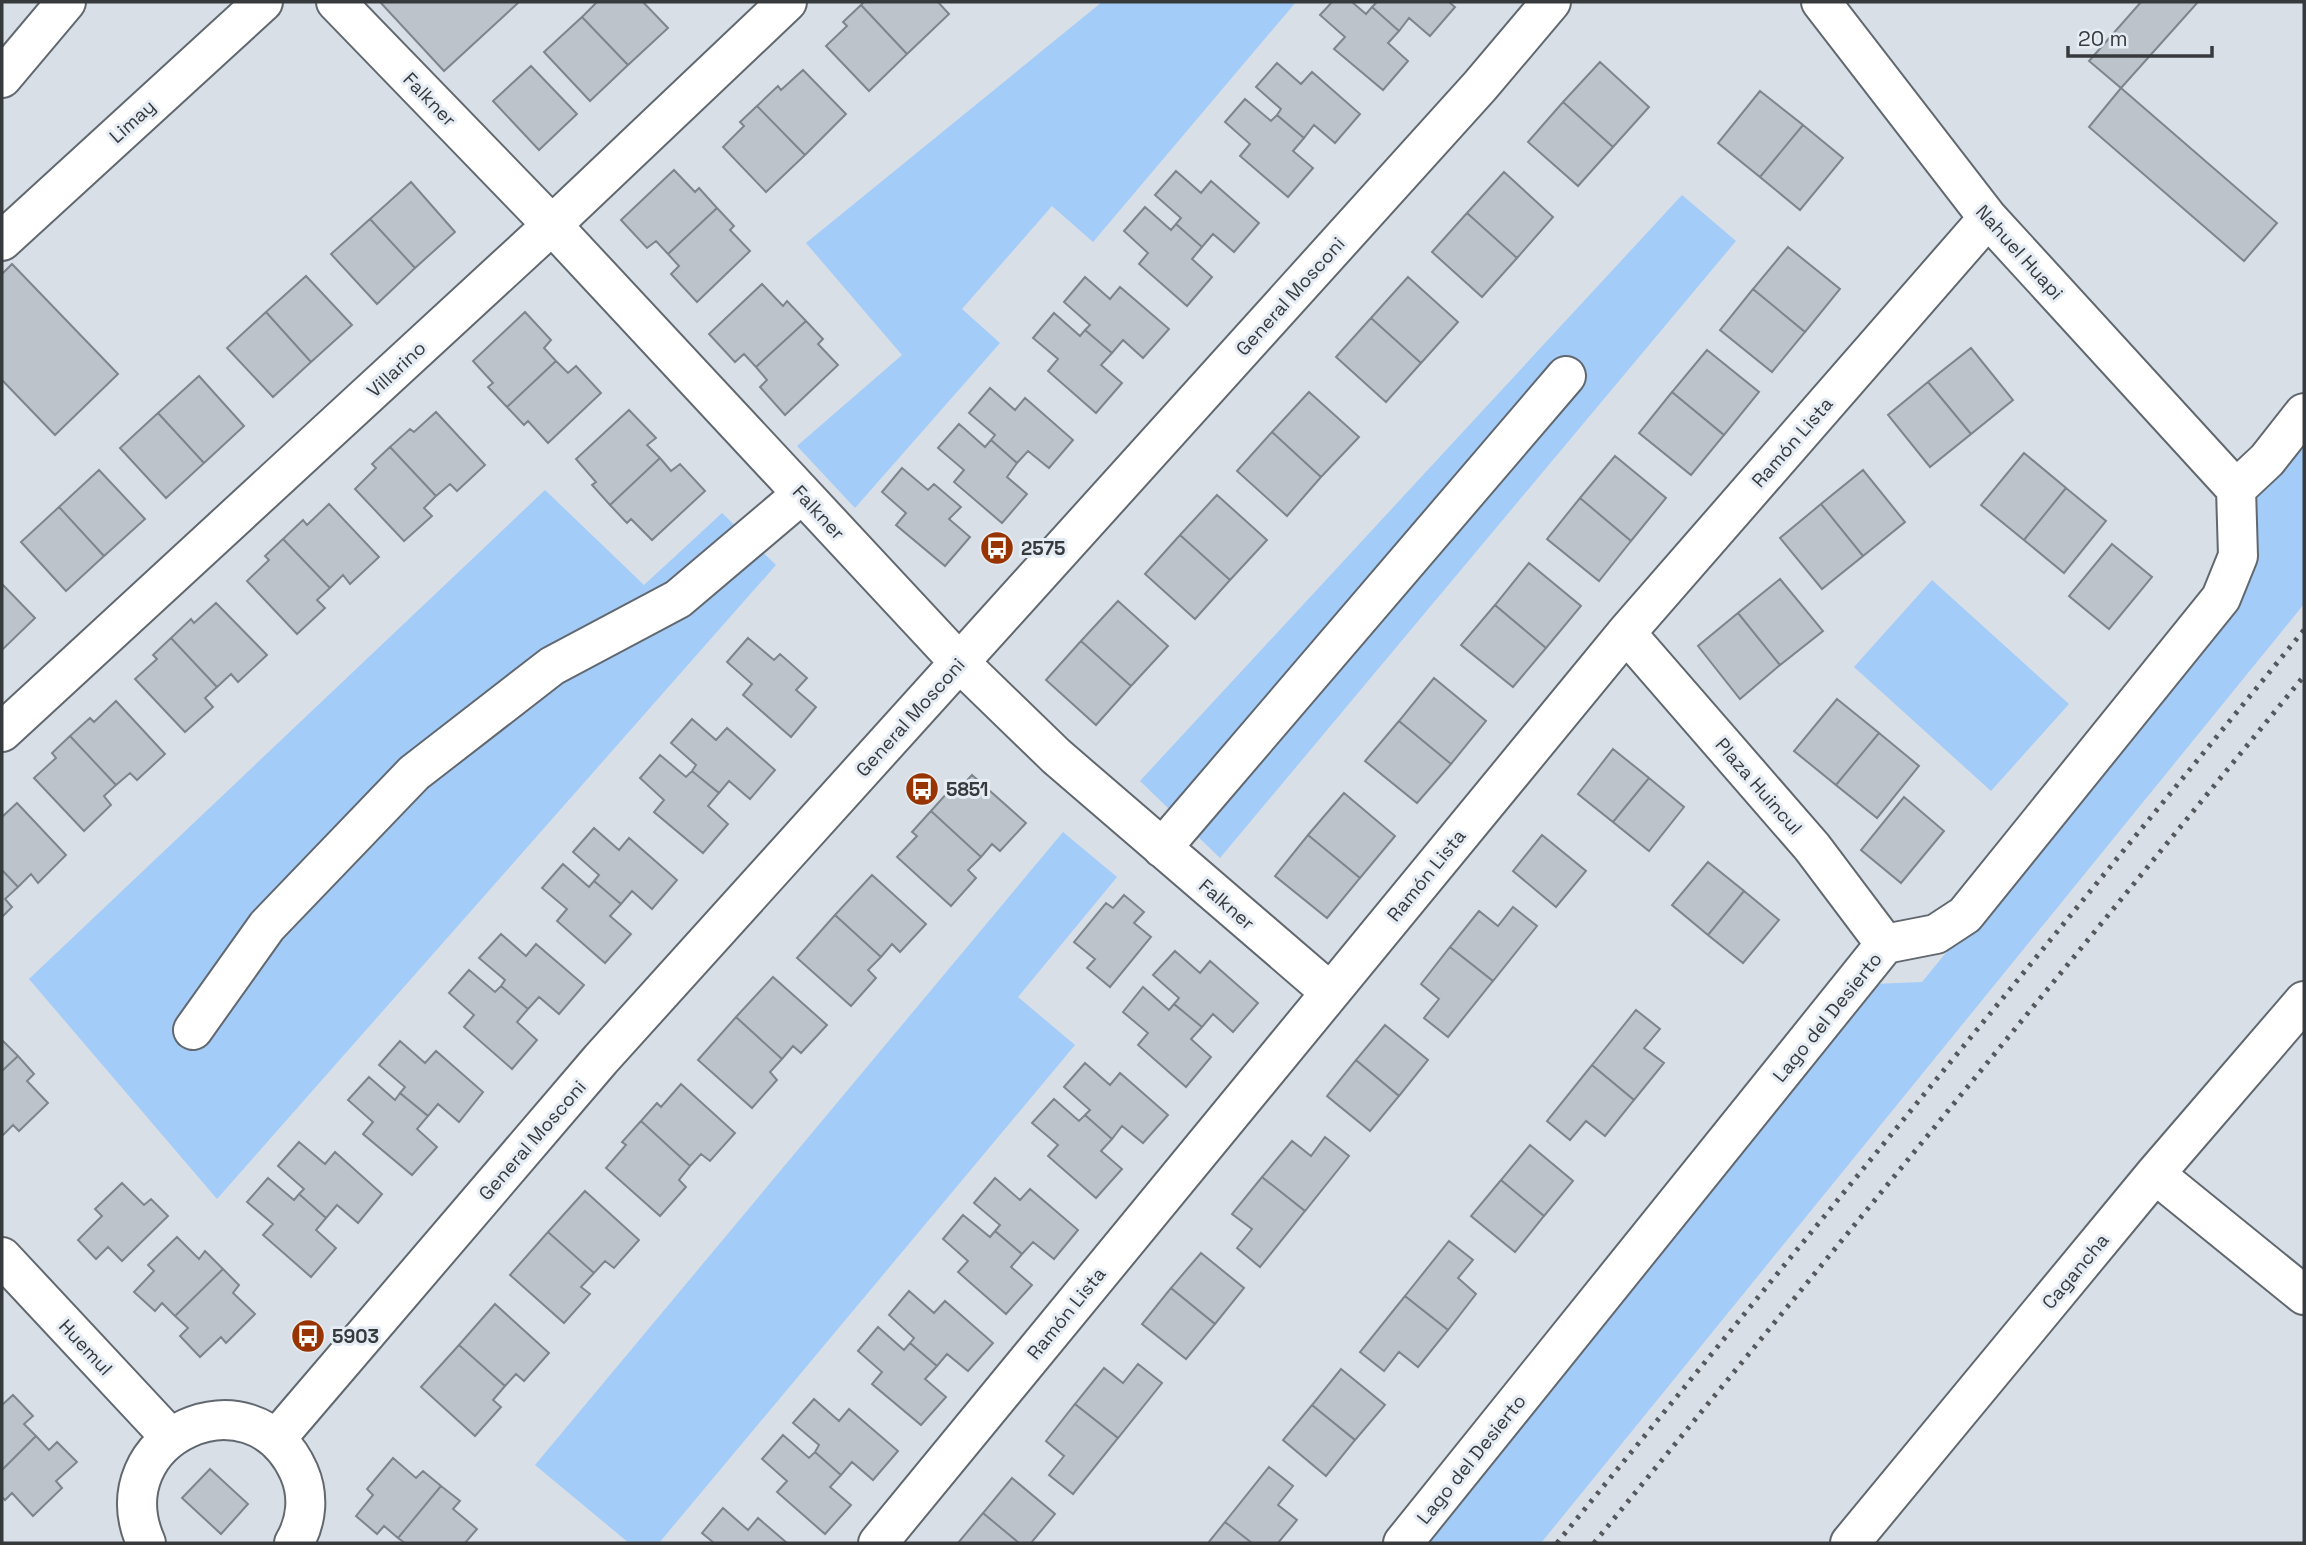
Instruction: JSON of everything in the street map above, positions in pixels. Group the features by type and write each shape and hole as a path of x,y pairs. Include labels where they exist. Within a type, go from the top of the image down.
{"street":[{"path":"2,78 66,2"},
{"name":"Limay","path":"2,241 263,2"},
{"name":"Falkner","path":"335,2 552,225 959,662 1056,756 1330,992"},
{"name":"Villarino","path":"2,732 552,225 786,2"},
{"name":"General Mosconi","path":"276,1439 601,1059 1480,86 1551,2"},
{"name":"Nahuel Huapi","path":"1821,2 1988,218 2236,489"},
{"name":"Ramón Lista","path":"878,1543 1626,632 1988,218"},
{"path":"1162,848 1566,376"},
{"path":"2236,489 2267,460 2304,413"},
{"name":"Lago del Desierto","path":"1403,1543 1885,944 1936,934 1965,915 2221,598 2238,556 2236,489"},
{"path":"193,1030 267,926 414,773 552,666 678,599 802,494"},
{"name":"Plaza Huincul","path":"1626,632 1812,847 1885,944"},
{"name":"Cagancha","path":"1850,1543 2155,1174 2304,1002"},
{"path":"2155,1174 2304,1295"},
{"name":"Huemul","path":"2,1257 170,1437"},
{"path":"146,1543 139,1526 136,1501 142,1477 153,1454 170,1437 195,1423 223,1419 251,1424 276,1439 293,1458 303,1482 306,1508 294,1543"}],"shaded area":[{"path":"1102,2 1296,2 1093,242 1052,206 962,309 1000,343 855,508 797,446 902,355 806,243"},
{"path":"1682,195 1736,241 1220,858 1140,781"},
{"path":"2304,443 2304,604 1541,1543 1420,1543 1873,984 1922,982 2244,590 2252,502"},
{"path":"545,490 644,585 722,513 776,565 217,1199 29,979"},
{"path":"1932,580 2069,704 1991,791 1854,667"},
{"path":"1063,832 1117,877 1018,997 1075,1045 659,1543 629,1543 535,1465"}],"building":[{"path":"380,2 519,2 444,71"},
{"path":"597,2 643,2 668,28 628,65 582,17"},
{"path":"864,2 938,2 949,14 907,54 861,5"},
{"path":"1332,2 1352,2 1366,14 1372,7 1399,31 1388,43 1408,61 1383,90 1334,49 1345,37 1320,15"},
{"path":"1377,2 1449,2 1455,7 1430,36 1409,18 1399,31 1372,7"},
{"path":"2141,2 2198,2 2121,88 2089,61"},
{"path":"861,5 907,54 869,91 826,46 847,26 843,22"},
{"path":"582,17 628,65 590,101 544,52"},
{"path":"1600,62 1649,107 1613,147 1563,102"},
{"path":"1277,63 1301,84 1312,72 1360,114 1335,143 1314,125 1304,138 1277,115 1281,109 1256,87"},
{"path":"531,66 577,114 539,150 493,101"},
{"path":"803,70 846,114 805,155 757,106 778,86 781,90"},
{"path":"2121,88 2277,223 2244,261 2089,127"},
{"path":"1760,91 1803,125 1760,177 1718,143"},
{"path":"1245,99 1271,121 1277,115 1304,138 1293,151 1313,168 1288,197 1240,156 1250,144 1225,122"},
{"path":"1563,102 1613,147 1578,186 1528,142"},
{"path":"757,106 805,155 766,192 723,147 744,126 740,122"},
{"path":"1803,125 1843,158 1800,210 1760,177"},
{"path":"674,170 695,192 699,188 717,208 668,254 656,241 647,248 621,220"},
{"path":"1176,171 1201,193 1211,181 1259,223 1234,252 1213,234 1202,247 1176,224 1181,218 1155,195"},
{"path":"1504,172 1553,217 1517,258 1467,213"},
{"path":"411,182 455,232 415,268 370,219"},
{"path":"1145,207 1171,230 1176,224 1202,247 1192,259 1212,277 1187,306 1139,264 1148,253 1124,231"},
{"path":"717,208 734,226 730,230 750,251 697,302 671,274 679,266 668,254"},
{"path":"1467,213 1517,258 1482,297 1432,252"},
{"path":"370,219 415,268 377,304 331,254"},
{"path":"1788,247 1840,289 1805,332 1753,289"},
{"path":"12,264 118,374 55,435 2,380 2,274"},
{"path":"306,276 352,325 311,362 266,312"},
{"path":"1085,277 1110,299 1120,287 1169,329 1143,358 1123,340 1112,353 1085,330 1090,325 1064,302"},
{"path":"1408,277 1458,322 1421,363 1371,318"},
{"path":"762,284 783,306 787,301 806,321 756,367 744,354 735,362 709,334"},
{"path":"1753,289 1805,332 1772,372 1720,330"},
{"path":"266,312 311,362 273,397 227,348"},
{"path":"525,312 551,340 544,348 556,361 507,407 488,387 493,383 473,361"},
{"path":"1054,313 1080,336 1085,330 1112,353 1101,365 1122,383 1096,413 1048,371 1058,359 1033,338"},
{"path":"1371,318 1421,363 1386,402 1336,357"},
{"path":"806,321 823,339 818,344 838,365 785,415 760,387 767,380 756,367"},
{"path":"1971,348 2013,400 1971,434 1928,382"},
{"path":"1707,350 1759,392 1724,435 1672,392"},
{"path":"556,361 568,373 576,366 601,393 548,443 528,421 524,425 507,407"},
{"path":"199,376 244,426 204,463 158,413"},
{"path":"1928,382 1971,434 1930,467 1888,415"},
{"path":"990,388 1015,410 1025,398 1073,440 1049,468 1028,451 1017,463 991,440 995,435 969,413"},
{"path":"1309,392 1359,437 1321,477 1272,432"},
{"path":"1672,392 1724,435 1691,475 1639,433"},
{"path":"629,410 656,438 647,445 660,458 610,505 592,485 596,482 576,459"},
{"path":"436,412 485,465 457,491 450,484 436,496 390,447 410,429 414,432"},
{"path":"158,413 204,463 166,498 120,448"},
{"path":"959,424 985,447 991,440 1017,463 1007,477 1027,494 1002,523 954,482 964,470 938,448"},
{"path":"1272,432 1321,477 1287,516 1237,471"},
{"path":"390,447 436,496 424,508 432,516 404,541 355,489 376,468 372,464"},
{"path":"2024,453 2066,488 2024,540 1981,505"},
{"path":"1615,456 1666,498 1631,541 1580,498"},
{"path":"660,458 671,471 680,464 705,491 652,540 631,519 627,523 610,505"},
{"path":"902,468 928,490 934,484 961,507 949,519 970,537 945,566 896,525 906,513 882,492"},
{"path":"99,470 145,519 104,556 59,507"},
{"path":"1863,470 1905,522 1863,556 1821,504"},
{"path":"2066,488 2106,521 2064,573 2024,540"},
{"path":"1217,495 1267,540 1230,580 1180,535"},
{"path":"1580,498 1631,541 1599,581 1547,539"},
{"path":"329,504 379,557 350,584 343,575 330,588 283,539 303,520 307,525"},
{"path":"1821,504 1863,556 1822,589 1780,538"},
{"path":"59,507 104,556 66,591 21,542"},
{"path":"1180,535 1230,580 1195,619 1145,574"},
{"path":"283,539 330,588 317,600 325,608 297,634 247,581 269,560 265,556"},
{"path":"2112,544 2152,577 2109,629 2069,596"},
{"path":"1529,563 1581,606 1546,648 1495,605"},
{"path":"1780,579 1823,631 1780,665 1738,613"},
{"path":"2,584 35,618 2,650"},
{"path":"1118,601 1168,646 1131,686 1081,641"},
{"path":"216,603 267,655 238,682 231,674 217,687 171,638 191,619 194,623"},
{"path":"1495,605 1546,648 1513,687 1461,645"},
{"path":"1738,613 1780,665 1740,699 1698,646"},
{"path":"171,638 217,687 205,698 213,707 185,732 135,679 157,659 153,655"},
{"path":"748,638 774,660 780,654 807,678 796,690 816,707 791,737 743,695 752,684 727,662"},
{"path":"1081,641 1131,686 1096,725 1046,680"},
{"path":"1434,678 1486,721 1451,764 1399,721"},
{"path":"1837,699 1879,733 1836,785 1794,751"},
{"path":"116,701 165,754 137,780 130,773 116,785 70,736 90,718 94,722"},
{"path":"692,719 716,740 727,728 775,770 750,799 729,781 719,793 692,771 696,765 671,743"},
{"path":"1399,721 1451,764 1417,803 1365,761"},
{"path":"1879,733 1919,766 1877,818 1836,785"},
{"path":"70,736 116,785 104,796 111,805 84,831 34,778 56,758 52,753"},
{"path":"1613,749 1649,778 1613,822 1578,794"},
{"path":"660,755 686,777 692,771 719,793 708,806 728,824 703,853 654,812 664,800 640,778"},
{"path":"972,775 1026,823 1000,851 992,844 981,857 931,811 947,793 952,797"},
{"path":"1649,778 1684,807 1649,851 1613,822"},
{"path":"1344,793 1395,836 1360,878 1308,835"},
{"path":"1904,797 1944,831 1901,883 1861,850"},
{"path":"17,803 66,855 38,883 31,874 18,887 2,870 2,817"},
{"path":"931,811 981,857 968,870 976,878 951,906 897,857 917,836 912,832"},
{"path":"594,828 619,850 629,838 677,880 652,909 632,891 621,904 594,881 599,875 573,852"},
{"path":"1308,835 1360,878 1327,918 1275,876"},
{"path":"1542,835 1586,871 1556,907 1513,871"},
{"path":"1708,862 1744,891 1708,935 1672,905"},
{"path":"563,864 589,887 594,881 621,904 610,916 631,934 605,963 557,921 567,909 542,888"},
{"path":"2,870 18,887 5,899 12,907 2,917"},
{"path":"872,875 926,924 900,952 892,944 881,957 835,915"},
{"path":"1744,891 1779,920 1743,963 1708,935"},
{"path":"1124,895 1144,912 1134,923 1151,937 1110,987 1087,968 1095,959 1074,942 1106,903 1113,908"},
{"path":"1513,907 1537,926 1493,981 1450,947 1479,911 1498,926"},
{"path":"835,915 881,957 868,970 876,978 851,1006 797,958"},
{"path":"501,934 526,956 536,944 584,985 559,1014 539,997 528,1009 501,986 505,980 479,958"},
{"path":"1450,947 1493,981 1448,1037 1424,1018 1439,999 1421,984"},
{"path":"1175,951 1200,973 1210,961 1258,1003 1233,1032 1213,1014 1202,1027 1174,1004 1179,998 1153,975"},
{"path":"469,970 495,992 501,986 528,1009 517,1022 537,1040 512,1069 464,1027 474,1015 449,993"},
{"path":"773,977 827,1025 801,1053 793,1046 782,1059 736,1017"},
{"path":"1143,987 1169,1010 1174,1004 1202,1027 1191,1039 1211,1057 1186,1087 1138,1045 1148,1033 1123,1012"},
{"path":"1636,1010 1660,1029 1644,1048 1664,1063 1634,1100 1592,1065"},
{"path":"736,1017 782,1059 770,1072 777,1080 752,1108 698,1060"},
{"path":"1385,1025 1428,1060 1399,1096 1356,1060"},
{"path":"2,1040 18,1056 2,1071"},
{"path":"400,1041 425,1063 436,1051 483,1092 459,1122 438,1104 428,1116 400,1093 405,1087 379,1065"},
{"path":"18,1056 34,1074 27,1081 48,1103 19,1131 13,1125 2,1136 2,1071"},
{"path":"1356,1060 1399,1096 1370,1131 1327,1096"},
{"path":"1085,1063 1110,1085 1120,1073 1168,1115 1143,1143 1122,1126 1112,1139 1085,1115 1090,1110 1064,1087"},
{"path":"1592,1065 1634,1100 1605,1136 1586,1121 1570,1140 1547,1121"},
{"path":"369,1077 395,1100 400,1093 428,1116 417,1129 437,1147 412,1175 363,1134 373,1122 348,1100"},
{"path":"681,1084 735,1133 710,1161 701,1154 690,1166 641,1121 657,1103 661,1107"},
{"path":"1054,1099 1079,1121 1085,1115 1112,1139 1101,1151 1122,1169 1096,1198 1048,1156 1058,1145 1032,1123"},
{"path":"641,1121 690,1166 679,1180 686,1187 660,1216 606,1168 626,1145 622,1142"},
{"path":"1325,1137 1349,1156 1305,1211 1262,1177 1292,1141 1311,1156"},
{"path":"299,1142 325,1164 335,1152 382,1194 358,1223 337,1205 326,1218 299,1194 304,1189 278,1166"},
{"path":"1530,1145 1573,1181 1544,1216 1501,1180"},
{"path":"1262,1177 1305,1211 1260,1267 1237,1248 1252,1229 1232,1214"},
{"path":"268,1178 294,1200 299,1194 326,1218 316,1230 336,1248 311,1277 263,1235 273,1224 247,1202"},
{"path":"995,1178 1020,1200 1030,1189 1078,1230 1054,1259 1033,1242 1022,1254 995,1231 1000,1225 974,1203"},
{"path":"1501,1180 1544,1216 1515,1252 1471,1216"},
{"path":"122,1183 144,1205 151,1199 168,1216 122,1261 108,1247 96,1259 78,1240 102,1216 95,1209"},
{"path":"585,1191 639,1240 614,1268 605,1261 594,1273 548,1232"},
{"path":"963,1215 990,1237 995,1231 1022,1254 1011,1267 1032,1285 1006,1314 958,1272 968,1261 943,1239"},
{"path":"548,1232 594,1273 581,1287 590,1294 564,1323 510,1275"},
{"path":"177,1237 199,1259 205,1251 223,1269 175,1316 162,1303 155,1311 134,1292 154,1271 148,1265"},
{"path":"1449,1241 1473,1260 1458,1278 1476,1294 1448,1330 1405,1296"},
{"path":"1201,1253 1244,1288 1215,1324 1171,1288"},
{"path":"223,1269 239,1285 233,1293 255,1314 226,1343 221,1337 200,1357 180,1336 188,1328 175,1316"},
{"path":"1171,1288 1215,1324 1186,1359 1142,1324"},
{"path":"909,1291 934,1313 945,1301 993,1343 968,1371 947,1354 937,1366 910,1343 914,1338 889,1315"},
{"path":"1405,1296 1448,1330 1418,1367 1399,1352 1384,1371 1360,1352"},
{"path":"495,1304 549,1353 524,1381 516,1374 505,1386 459,1345"},
{"path":"878,1327 904,1350 910,1343 937,1366 925,1379 946,1397 921,1425 872,1384 882,1372 858,1351"},
{"path":"459,1345 505,1386 493,1400 501,1407 475,1436 421,1387"},
{"path":"1138,1364 1162,1383 1118,1438 1075,1404 1104,1368 1123,1383"},
{"path":"1341,1369 1385,1405 1355,1440 1312,1405"},
{"path":"13,1395 33,1416 24,1424 36,1436 2,1470 2,1405"},
{"path":"814,1399 839,1421 849,1409 898,1451 873,1480 852,1462 841,1475 815,1452 819,1445 793,1423"},
{"path":"1075,1404 1118,1438 1073,1494 1049,1475 1064,1456 1046,1441"},
{"path":"1312,1405 1355,1440 1326,1476 1283,1440"},
{"path":"783,1435 809,1458 815,1452 841,1475 830,1487 851,1505 825,1534 777,1492 787,1481 762,1459"},
{"path":"36,1436 49,1450 57,1442 77,1462 56,1481 62,1488 33,1516 12,1493 5,1500 2,1497 2,1470"},
{"path":"393,1458 416,1478 423,1471 441,1486 398,1538 384,1526 377,1534 356,1516 373,1495 367,1489"},
{"path":"1269,1467 1293,1486 1278,1505 1297,1520 1278,1543 1252,1543 1225,1522"},
{"path":"210,1469 248,1504 221,1534 182,1498"},
{"path":"1012,1478 1055,1514 1031,1543 1019,1543 983,1513"},
{"path":"441,1486 460,1501 453,1509 477,1529 465,1543 405,1543 398,1538"},
{"path":"723,1508 748,1530 758,1518 787,1543 714,1543 702,1533"},
{"path":"983,1513 1019,1543 958,1543"},
{"path":"1225,1522 1252,1543 1208,1543"}],"railway":[{"path":"1557,1543 2304,630"},
{"path":"1594,1543 2304,676"}],"place":[{"name":"2575","path":"997,548"},
{"name":"5851","path":"922,789"},
{"name":"5903","path":"308,1336"}]}
